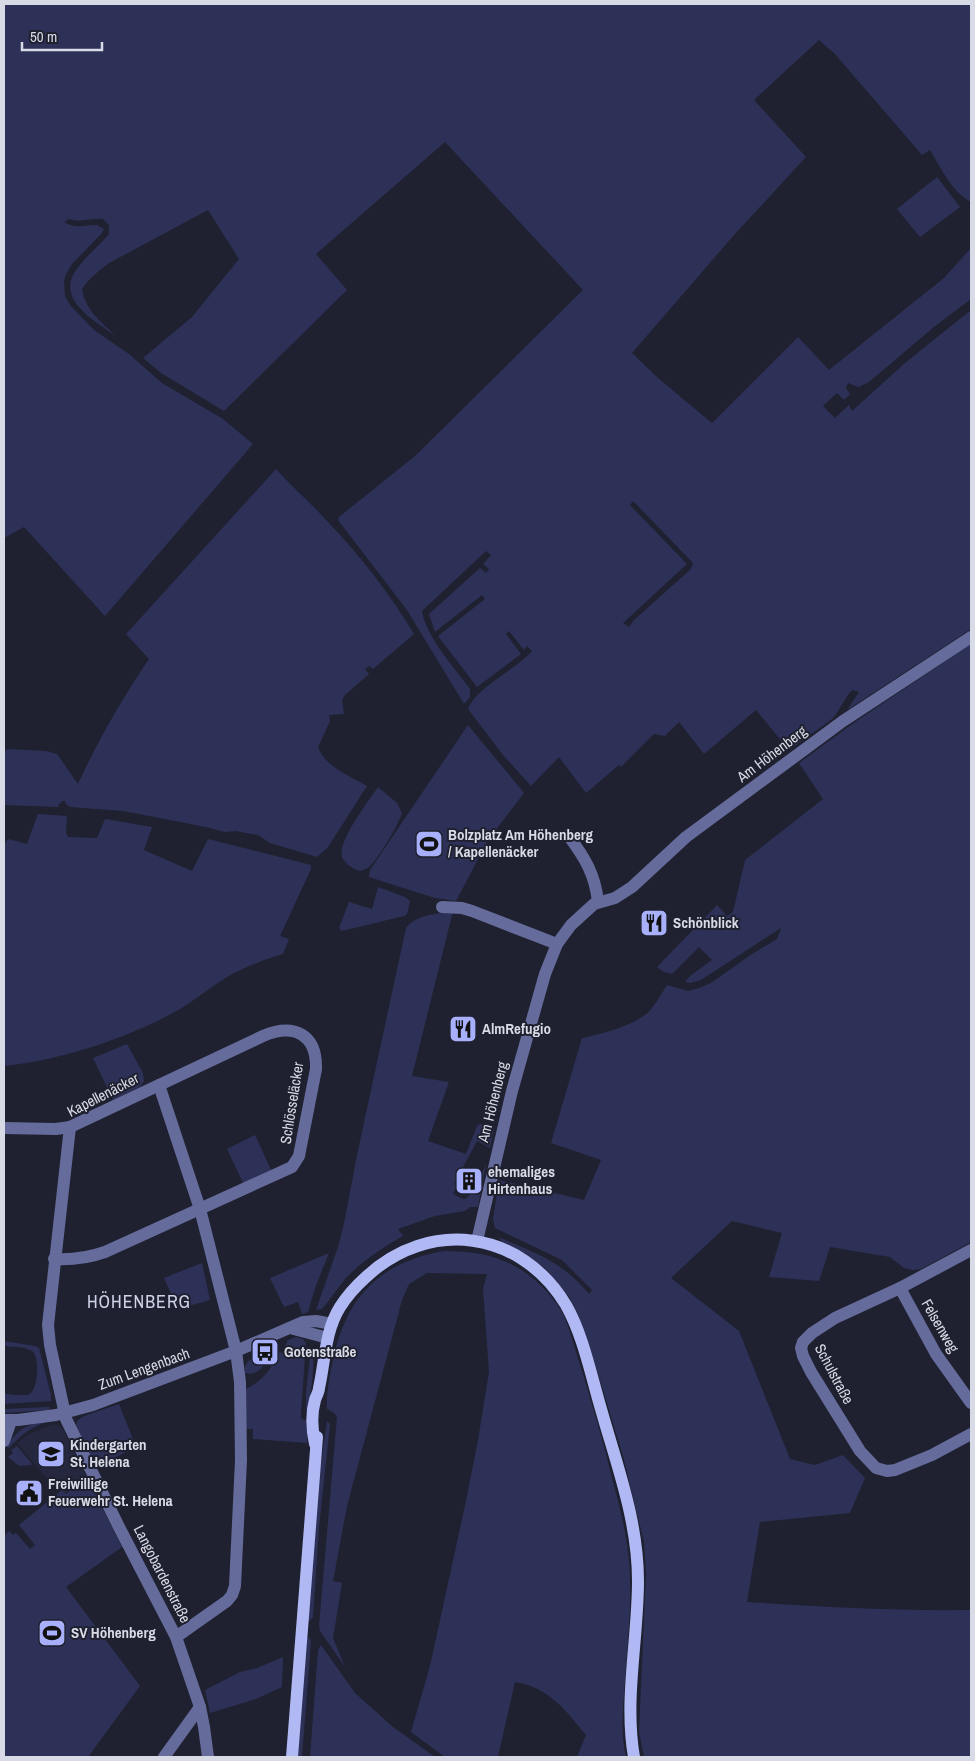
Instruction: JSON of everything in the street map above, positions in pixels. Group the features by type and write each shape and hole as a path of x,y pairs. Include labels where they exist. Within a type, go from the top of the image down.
{"main road":[{"path":"292,1757 315,1444 322,1404 319,1390 332,1324 338,1309 351,1291 382,1264 400,1252 420,1244 457,1239 477,1241 524,1260 544,1276 573,1318 617,1460 632,1520 638,1582 630,1722 634,1757"}],"street":[{"name":"Am Höhenberg","path":"477,1241 516,1077 545,974 557,944 571,925 590,906 622,894 686,837 831,730 971,637"},
{"path":"568,836 590,869 596,885 598,902"},
{"path":"442,906 472,911 557,944"},
{"name":"Schlösseläcker","path":"54,1259 71,1260 91,1257 105,1252 294,1165 300,1151 316,1070 315,1053 309,1041 300,1034 289,1030 279,1030 159,1085"},
{"name":"Kapellenäcker","path":"64,1413 48,1332 54,1259 70,1127 159,1085 200,1209 236,1351"},
{"path":"4,1128 56,1129 70,1127"},
{"name":"Schulstraße","path":"971,1250 823,1326 803,1342 801,1348 802,1356 860,1451 876,1468 887,1471 895,1470 932,1455 971,1434"},
{"name":"Felsenweg","path":"900,1288 936,1354 971,1403"},
{"name":"Zum Lengenbach","path":"8,1420 64,1413 136,1390 307,1321 332,1324"},
{"path":"290,1328 328,1338"},
{"path":"176,1637 227,1601 235,1586 241,1460 240,1382 236,1351"},
{"name":"Langobardenstraße","path":"64,1413 176,1637 200,1707 208,1757"},
{"path":"4,1441 8,1420"},
{"path":"164,1757 200,1707"}],"shaded area":[{"path":"4,4 971,4 971,202 964,198 953,186 930,150 922,155 835,54 819,40 754,100 806,157 734,235 632,353 658,378 712,423 798,337 829,370 944,278 971,248 971,299 934,327 869,382 859,387 848,383 846,388 850,394 844,400 837,393 823,406 835,418 849,405 852,411 905,363 971,310 971,629 847,710 859,692 852,690 832,719 789,750 756,710 704,754 679,722 665,736 654,734 621,767 619,765 586,793 559,757 531,786 503,755 468,709 479,693 532,651 527,646 524,650 509,631 506,634 521,654 477,687 438,636 485,599 482,595 435,632 429,614 480,568 486,573 489,569 483,564 491,555 486,551 422,611 429,631 435,641 470,689 470,697 464,704 407,610 338,520 339,517 415,456 583,290 445,142 316,254 347,290 224,411 161,373 143,358 192,317 239,259 208,210 109,263 94,275 82,289 90,310 116,336 80,308 70,290 71,280 77,269 109,234 109,225 103,219 78,221 69,219 64,222 76,226 97,225 104,229 72,264 66,274 64,281 65,296 70,305 94,330 129,354 162,383 223,419 253,444 105,616 24,527 4,538","holes":["633,501 693,563 691,569 634,620 629,627 623,623 687,564 630,505"]},
{"path":"937,177 960,207 920,237 897,209"},
{"path":"276,469 321,514 363,561 395,604 414,634 373,669 369,666 365,669 369,674 342,700 344,714 329,715 330,721 318,747 321,754 339,770 367,786 328,847 317,857 270,843 258,835 236,831 225,832 123,811 70,807 64,800 58,805 59,807 4,805 4,753 7,749 46,751 57,754 78,784 111,720 149,659 126,634"},
{"path":"971,644 971,1242 921,1269 912,1270 904,1268 890,1257 830,1247 819,1281 769,1277 782,1233 732,1221 671,1278 739,1331 790,1459 815,1465 843,1455 865,1478 850,1513 760,1522 747,1602 915,1610 971,1610 971,1757 644,1757 639,1731 646,1574 644,1542 623,1456 589,1344 570,1298 548,1271 526,1254 503,1242 498,1237 548,1259 569,1273 589,1294 592,1290 562,1260 495,1228 493,1219 499,1180 584,1200 601,1160 551,1143 582,1038 615,1029 639,1019 652,1008 667,985 688,991 711,983 777,939 781,928 701,980 690,983 685,982 712,960 699,947 672,974 664,972 657,967 717,905 727,916 733,912 745,860 823,799 799,763 855,722"},
{"path":"468,725 524,793 488,840 456,901 435,898 369,877 370,870"},
{"path":"378,787 397,803 402,813 377,858 368,868 360,871 352,868 345,862 342,857 342,850 355,821"},
{"path":"38,814 67,816 66,832 68,837 97,838 105,819 152,827 144,850 192,871 208,839 311,865 311,869 280,936 289,939 283,954 234,973 180,1009 160,1020 117,1038 49,1059 4,1066 4,844 8,839 27,844"},
{"path":"378,887 405,897 410,901 407,914 342,931 339,928 349,902 372,909"},
{"path":"453,911 412,1076 449,1082 428,1141 466,1154 477,1126 480,1124 494,1127 490,1148 477,1141 454,1184 457,1185 453,1194 463,1199 467,1198 477,1184 486,1164 478,1207 470,1207 465,1211 435,1216 398,1229 403,1236 359,1266 343,1282 322,1309 316,1310 339,1244 345,1219 406,928 421,917"},
{"path":"127,1044 143,1073 144,1081 140,1087 113,1100 93,1058"},
{"path":"255,1135 272,1172 244,1185 227,1149"},
{"path":"444,1251 460,1251 488,1256 502,1260 526,1273 549,1294 561,1310 568,1325 605,1450 628,1547 630,1606 622,1720 626,1757 577,1757 586,1735 579,1726 556,1701 538,1689 515,1682 498,1757 445,1757 411,1732 430,1666 478,1440 489,1372 483,1289 487,1274 427,1273 409,1284 402,1300 347,1506 333,1581 342,1583 333,1638 345,1667 320,1631 337,1417 327,1409 327,1397 328,1384 339,1338 347,1318 369,1286 401,1264 421,1256"},
{"path":"329,1253 308,1312 302,1314 298,1302 284,1307 270,1278"},
{"path":"202,1263 210,1300 178,1309 164,1278"},
{"path":"296,1337 303,1339 306,1343 301,1418 308,1422 307,1443 253,1439 253,1429 246,1429 246,1389 262,1378 270,1369 279,1352 283,1353 288,1340"},
{"path":"4,1341 39,1348 51,1401 4,1404 4,1394 28,1395 32,1392 36,1381 37,1366 35,1354 32,1351 22,1347 4,1346"},
{"path":"311,1348 313,1353 313,1376 309,1407 306,1410 306,1392"},
{"path":"267,1352 270,1353 261,1369 250,1374 245,1373 248,1361"},
{"path":"119,1404 136,1447 96,1467 76,1427 77,1421 84,1416"},
{"path":"50,1408 48,1410 4,1413 4,1409"},
{"path":"50,1421 38,1425 27,1432 9,1448 7,1446 16,1434 30,1425"},
{"path":"327,1421 330,1424 319,1528 313,1617 310,1621 308,1620 320,1470"},
{"name":"Kindergarten St. Helena","path":"51,1425 58,1425 63,1429 87,1478 66,1494 51,1476 47,1479 17,1443 31,1433"},
{"path":"17,1446 31,1465 19,1466 8,1457 13,1453 11,1450"},
{"name":"SV Höhenberg","path":"87,1478 122,1547 66,1587 140,1686 88,1757 4,1757 4,1536 9,1531 13,1535 16,1533 30,1549 35,1545 19,1525 62,1490 66,1494"},
{"path":"309,1637 311,1641 302,1757 296,1757 307,1639"},
{"path":"321,1645 355,1693 393,1727 435,1757 310,1757 318,1650"},
{"path":"283,1657 282,1687 256,1699 210,1713 205,1690 240,1672 257,1668"}],"place":[{"name":"Bolzplatz Am Höhenberg / Kapellenäcker","path":"429,844"},
{"name":"Schönblick","path":"654,923"},
{"name":"AlmRefugio","path":"463,1029"},
{"name":"ehemaliges Hirtenhaus","path":"469,1181"},
{"name":"Gotenstraße","path":"265,1352"},
{"name":"Kindergarten St. Helena","path":"51,1454"},
{"name":"Freiwillige Feuerwehr St. Helena","path":"29,1493"},
{"name":"SV Höhenberg","path":"52,1633"}],"district":[{"name":"HÖHENBERG","path":"139,1302"}]}
